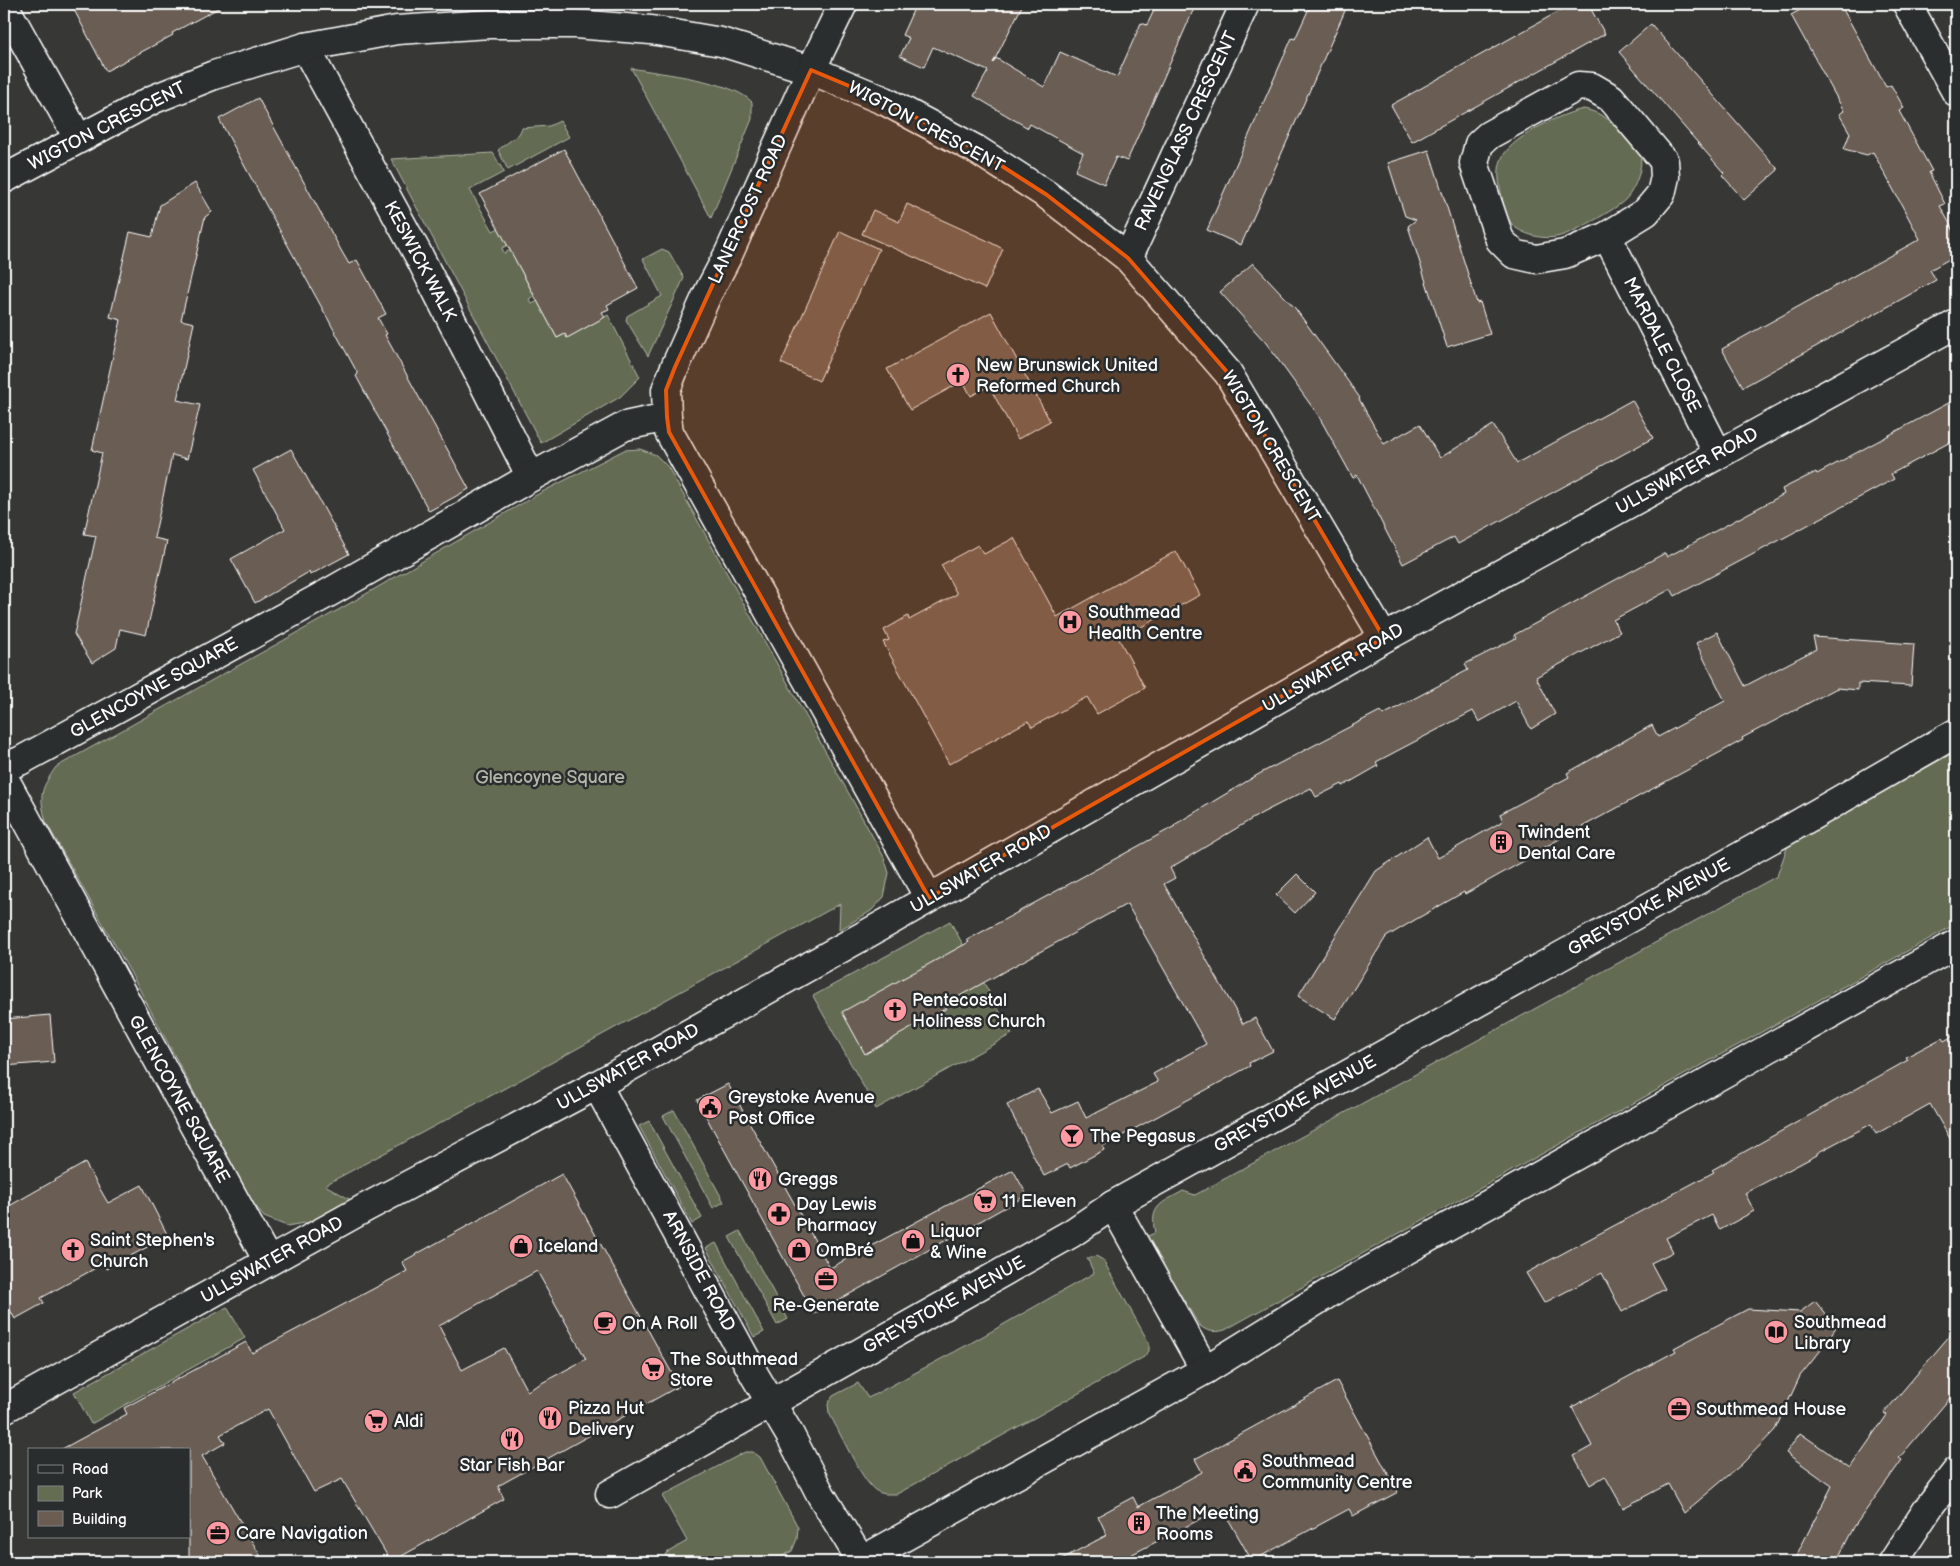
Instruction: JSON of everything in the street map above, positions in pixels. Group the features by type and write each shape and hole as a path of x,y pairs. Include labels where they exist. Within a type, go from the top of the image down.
{"street":[{"name":"LANERCOST ROAD","path":"667,417 666,390 675,367 707,295 729,253 810,70 843,4"},
{"name":"RAVENGLASS CRESCENT","path":"1128,258 1245,4"},
{"path":"1907,4 1956,92"},
{"path":"4,5 78,138"},
{"name":"WIGTON CRESCENT","path":"4,179 162,95 214,74 305,47 397,30 490,24 575,24 651,30 721,42 810,70 885,101 978,150 1047,195 1128,258 1228,373 1384,638"},
{"name":"KESWICK WALK","path":"305,47 420,258 531,477"},
{"path":"1578,86 1592,87 1611,98 1664,161 1665,177 1661,194 1646,212 1607,236 1565,254 1536,259 1514,254 1500,240 1474,163 1479,144 1489,135 1578,86"},
{"name":"MARDALE CLOSE","path":"1607,236 1718,454"},
{"name":"ULLSWATER ROAD","path":"4,1410 268,1261 597,1085 1384,638 1956,324"},
{"path":"667,417 669,432 929,898"},
{"name":"GLENCOYNE SQUARE","path":"4,766 20,762 330,592 531,477 625,426 667,417"},
{"name":"GREYSTOKE AVENUE","path":"610,1494 1072,1233 1113,1205 1784,832 1956,733"},
{"name":"GLENCOYNE SQUARE","path":"4,778 268,1261"},
{"path":"861,1562 1205,1370 1329,1293 1956,944"},
{"name":"ARNSIDE ROAD","path":"597,1085 755,1376 861,1562"},
{"path":"1113,1205 1205,1370"},
{"path":"1892,1562 1931,1504 1956,1472"}],"highlighted area":[{"path":"811,70 885,101 977,150 1047,195 1128,258 1228,373 1384,638 929,898 669,432 666,390 675,367"}],"green space":[{"path":"631,68 713,83 742,94 752,102 752,119 711,218"},
{"path":"1584,109 1608,119 1638,150 1641,163 1633,189 1626,199 1604,215 1563,235 1551,238 1531,235 1521,231 1510,222 1504,206 1499,177 1499,166 1503,156 1509,148 1528,133 1552,120"},
{"path":"560,121 569,137 508,170 498,150 519,134 522,128 549,126"},
{"path":"493,153 504,172 470,190 493,231 499,228 508,245 502,248 504,253 511,250 534,296 529,299 532,304 538,301 557,338 565,334 568,337 608,315 640,377 620,397 541,443 391,159"},
{"path":"662,249 669,252 684,278 648,356 626,320 627,316 662,296 643,259"},
{"name":"Glencoyne Square","path":"640,449 656,455 668,467 884,857 889,873 884,897 871,911 839,930 840,904 325,1185 351,1200 310,1222 287,1226 264,1217 251,1200 134,979 46,822 42,805 44,787 56,767 340,609 540,493 624,450"},
{"path":"1956,751 1956,924 1225,1330 1211,1331 1199,1325 1145,1237 1155,1233 1154,1216 1163,1202 1183,1191 1195,1195 1777,876 1788,845"},
{"path":"950,921 1012,1034 876,1109 813,996"},
{"path":"674,1110 724,1202 713,1208 663,1116"},
{"path":"649,1121 702,1218 692,1224 639,1126"},
{"path":"740,1231 788,1319 777,1325 729,1237"},
{"path":"716,1243 764,1332 754,1337 706,1248"},
{"path":"1096,1256 1103,1260 1149,1343 1149,1351 1144,1357 897,1494 888,1494 875,1490 857,1466 829,1413 828,1404 833,1396 858,1383 868,1398 969,1344 1094,1273 1087,1258"},
{"path":"227,1307 245,1338 91,1424 74,1392"},
{"path":"745,1452 753,1452 760,1457 798,1527 797,1539 792,1551 772,1562 670,1562 665,1554 687,1541 662,1496"}],"building":[{"path":"71,4 226,4 106,71"},
{"path":"916,4 1023,4 993,63 996,58 1044,87 1060,52 1117,77 1141,23 1147,25 1157,4 1196,4 1127,161 1116,157 1104,184 1075,171 1083,153 1030,124 1028,128 974,96 988,71 933,47 924,67 900,56 909,38 902,35"},
{"path":"1311,4 1348,4 1241,245 1207,230 1292,38 1295,39"},
{"path":"1572,4 1588,4 1605,34 1412,142 1391,105"},
{"path":"1811,4 1840,4 1886,87 1891,85 1904,108 1899,111 1932,171 1929,172 1945,204 1940,206 1956,235 1956,255 1930,270 1936,280 1743,387 1722,349 1920,239 1873,152 1867,155 1844,149 1850,133 1839,114 1844,111 1791,15"},
{"path":"1651,24 1777,168 1778,170 1744,200 1722,175 1724,173 1619,52"},
{"path":"258,98 349,264 357,260 386,314 378,318 387,334 385,335 469,489 429,511 356,376 358,374 219,119"},
{"path":"564,149 638,288 607,305 609,309 602,312 605,317 567,338 565,334 557,338 480,194"},
{"path":"1429,150 1477,303 1480,302 1490,334 1447,347 1408,226 1416,220 1405,216 1388,163"},
{"path":"195,183 212,212 205,217 181,320 194,323 177,400 200,405 187,459 172,455 154,538 167,541 146,635 120,629 116,648 92,663 74,634 96,536 84,534 102,453 92,450 121,320 110,317 130,232 152,237 160,205"},
{"path":"907,204 1003,249 985,289 862,234 873,210 899,222"},
{"path":"840,231 879,249 819,381 781,363"},
{"path":"1253,263 1295,308 1360,398 1384,444 1420,424 1440,458 1493,425 1517,463 1632,400 1653,438 1458,544 1454,537 1403,564 1357,475 1353,478 1318,415 1266,343 1220,292"},
{"name":"New Brunswick United Reformed Church","path":"991,312 1050,421 1018,439 989,386 971,396 963,381 910,410 887,369"},
{"path":"1956,399 1956,439 1891,474 1894,479 1675,596 1671,589 1613,620 1620,632 1536,677 1555,714 1531,729 1516,701 1479,722 1473,711 1376,762 1378,766 1343,786 1342,784 1316,797 1311,788 1262,813 1170,868 1175,878 1164,884 1196,941 1243,1024 1255,1018 1273,1051 1249,1063 1250,1066 1103,1146 1104,1150 1070,1168 1068,1164 1044,1176 1007,1105 1038,1089 1052,1113 1078,1101 1086,1118 1158,1082 1153,1074 1206,1044 1127,904 963,994 946,1005 947,1008 865,1054 842,1012 969,942 967,940 1175,826 1259,774 1380,711 1383,715 1468,670 1465,664 1516,638 1514,635 1665,553 1667,557 1784,494 1782,489 1816,472 1817,474"},
{"path":"291,449 349,554 310,575 309,572 255,603 231,559 285,529 253,470"},
{"path":"1014,538 1057,617 1176,551 1200,595 1119,639 1145,688 1097,714 1087,697 1032,727 1028,721 949,764 883,642 889,640 884,630 908,616 909,620 957,594 941,565 978,545 984,554"},
{"path":"1717,632 1745,686 1816,649 1813,637 1914,644 1911,686 1858,683 1858,690 1837,688 1742,738 1743,740 1530,855 1531,857 1413,921 1386,937 1335,1019 1298,996 1376,871 1427,837 1438,858 1503,821 1500,814 1569,777 1567,773 1652,725 1658,737 1725,701 1696,643"},
{"path":"1297,874 1315,892 1295,913 1276,895"},
{"path":"50,1015 54,1062 4,1066 4,1019"},
{"path":"1956,1034 1956,1149 1930,1104 1876,1134 1871,1124 1745,1193 1754,1211 1720,1230 1712,1215 1666,1238 1673,1252 1651,1263 1665,1289 1622,1312 1602,1273 1544,1303 1526,1273 1714,1172 1712,1170 1908,1060 1906,1057 1942,1038 1944,1041"},
{"path":"728,1084 830,1268 1013,1170 1027,1195 814,1314 697,1100"},
{"name":"Saint Stephen's Church","path":"85,1163 108,1203 142,1185 168,1236 106,1269 103,1264 41,1298 44,1303 15,1319 4,1299 4,1209"},
{"path":"562,1174 679,1386 498,1486 504,1499 391,1562 342,1479 314,1492 268,1409 220,1435 225,1443 202,1456 264,1562 189,1562 190,1448 64,1448 127,1414 124,1408 246,1342 252,1353 407,1271 402,1262","holes":["537,1271 586,1359 527,1391 504,1348 462,1370 439,1326"]},
{"name":"Southmead House","path":"1815,1301 1836,1327 1821,1350 1800,1376 1775,1430 1742,1464 1684,1513 1668,1484 1623,1508 1605,1476 1590,1485 1574,1456 1592,1446 1572,1407 1676,1351 1674,1348 1748,1309 1800,1312"},
{"path":"1956,1328 1956,1391 1899,1458 1902,1460 1854,1527 1836,1562 1793,1562 1832,1486 1786,1453 1800,1433 1850,1468 1887,1415 1884,1413"},
{"name":"Southmead Community Centre","path":"1337,1381 1398,1492 1353,1516 1349,1509 1252,1561 1222,1508 1117,1562 1056,1562 1107,1535 1098,1516 1133,1497 1138,1507 1202,1472 1195,1459"}],"place":[{"name":"New Brunswick United Reformed Church","path":"958,375"},
{"name":"Southmead Health Centre","path":"1070,622"},
{"name":"Twindent Dental Care","path":"1501,842"},
{"name":"Pentecostal Holiness Church","path":"895,1010"},
{"name":"Greystoke Avenue Post Office","path":"710,1107"},
{"name":"The Pegasus","path":"1072,1136"},
{"name":"Greggs","path":"760,1179"},
{"name":"11 Eleven","path":"985,1201"},
{"name":"Day Lewis Pharmacy","path":"779,1214"},
{"name":"Liquor & Wine","path":"913,1241"},
{"name":"Iceland","path":"521,1246"},
{"name":"Saint Stephen's Church","path":"73,1250"},
{"name":"OmBré","path":"799,1250"},
{"name":"Re-Generate","path":"826,1279"},
{"name":"On A Roll","path":"605,1323"},
{"name":"Southmead Library","path":"1776,1332"},
{"name":"The Southmead Store","path":"653,1369"},
{"name":"Southmead House","path":"1679,1409"},
{"name":"Pizza Hut Delivery","path":"550,1418"},
{"name":"Aldi","path":"376,1421"},
{"name":"Star Fish Bar","path":"512,1439"},
{"name":"Southmead Community Centre","path":"1245,1471"},
{"name":"The Meeting Rooms","path":"1139,1523"},
{"name":"Care Navigation","path":"218,1533"}]}
